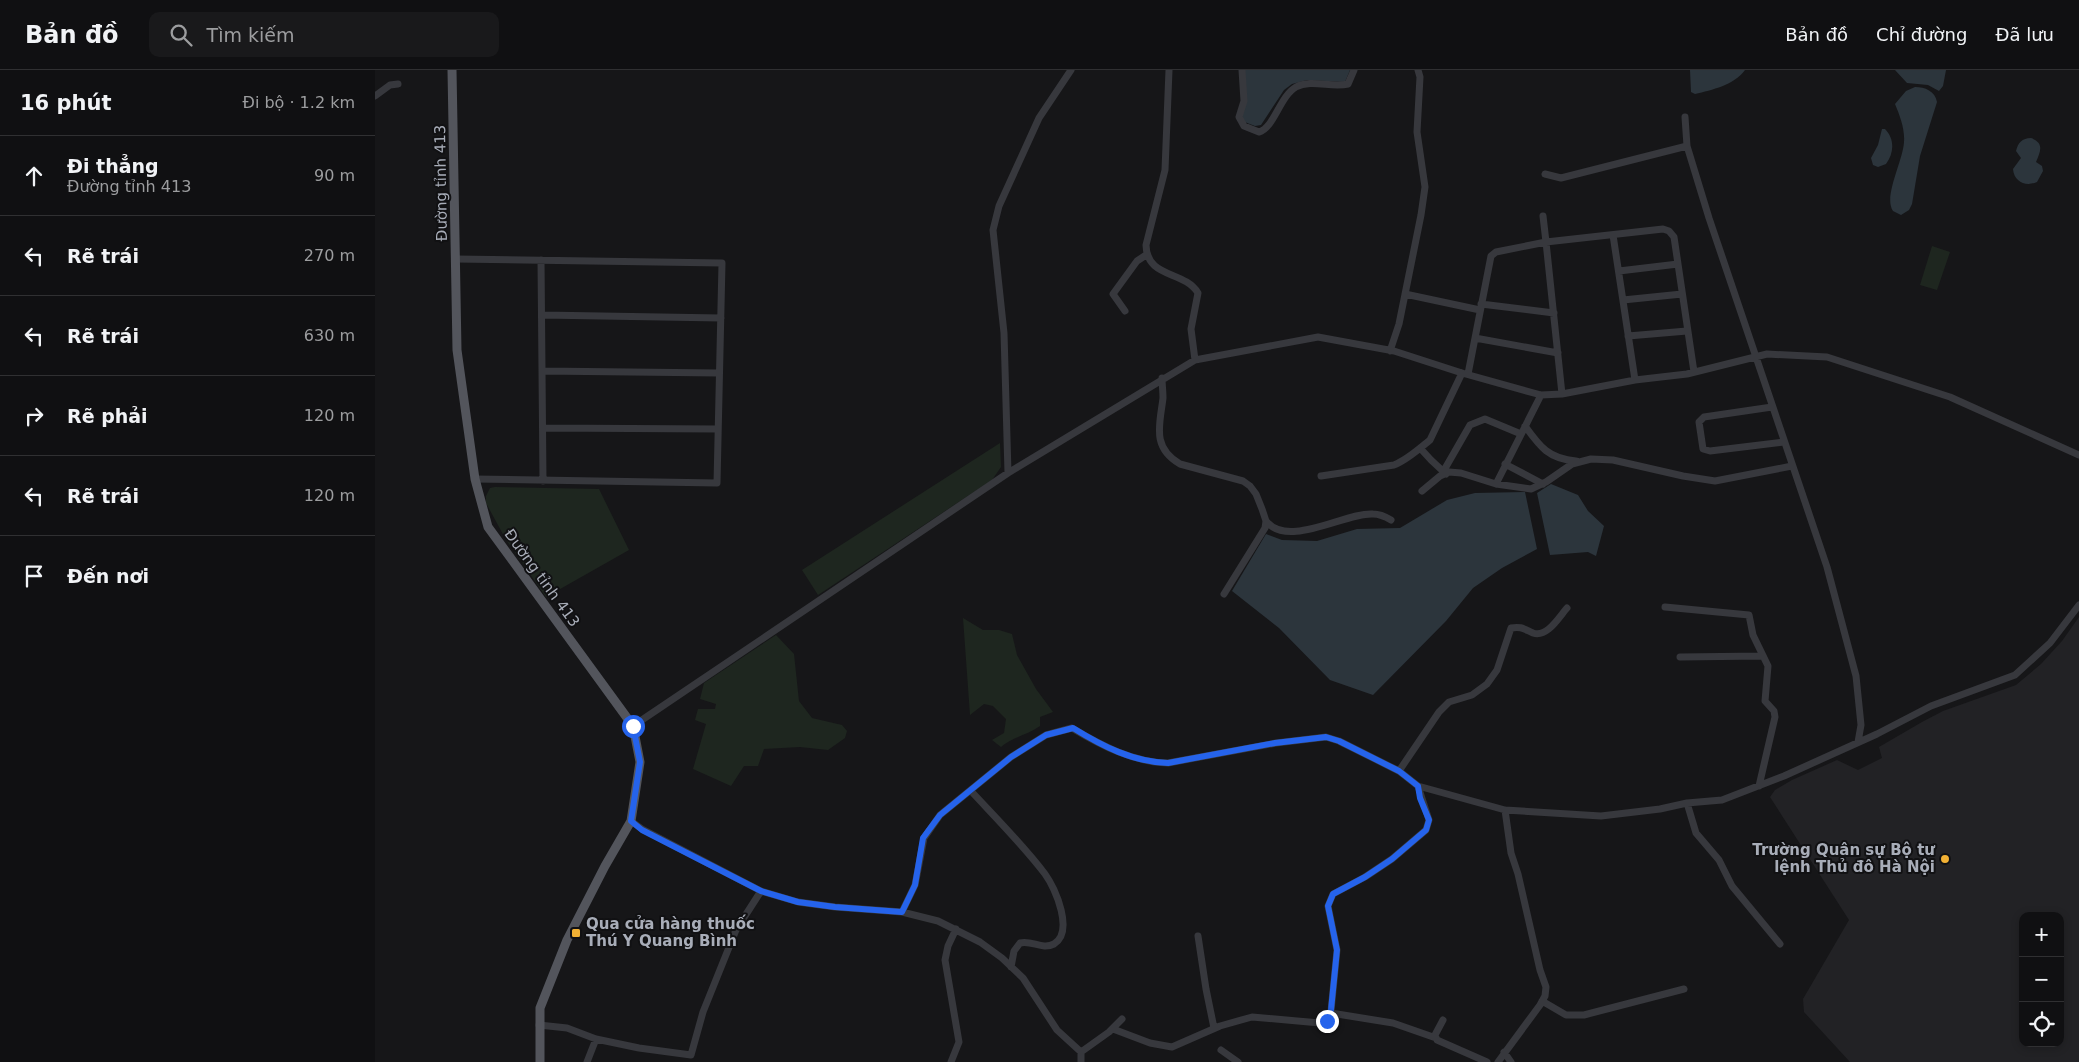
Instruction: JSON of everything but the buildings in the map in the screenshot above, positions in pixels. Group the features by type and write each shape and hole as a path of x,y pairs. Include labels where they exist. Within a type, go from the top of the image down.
{"main road":[{"name":"Đường tỉnh 413","path":"452,70 457,350 475,479 488,527 633,726 640,762 631,821 605,866 567,940 540,1008 540,1062"}],"street":[{"path":"1008,473 1004,333 993,230 999,206 1039,118 1071,70"},
{"path":"1169,70 1165,170 1146,246 1146,254 1150,262 1156,267 1183,281 1198,293 1191,329 1195,360"},
{"path":"1242,70 1244,101 1239,117 1244,126 1259,132 1266,128 1285,96 1298,86 1348,84 1354,70"},
{"path":"1390,350 1399,324 1425,187 1417,132 1420,77 1418,70"},
{"path":"375,96 390,85 398,84"},
{"path":"1685,117 1687,146 1772,407 1827,567 1856,676 1861,725 1858,742"},
{"path":"1545,174 1561,178 1687,146"},
{"path":"1543,216 1562,394"},
{"path":"1321,476 1394,465 1401,462 1430,440 1465,374 1475,338 1493,253 1546,242 1663,229 1669,231 1674,237 1694,372"},
{"path":"1613,235 1635,380"},
{"path":"1125,311 1113,294 1137,261 1146,254"},
{"path":"456,259 723,263 717,484 475,479"},
{"path":"541,260 543,480"},
{"path":"1619,271 1678,264"},
{"path":"1405,294 1481,307 1554,313"},
{"path":"1623,300 1682,294"},
{"path":"542,315 721,318"},
{"path":"1629,336 1687,331"},
{"path":"633,726 1008,473 1162,378 1195,360 1318,336 1390,350 1465,374 1541,395 1562,394 1635,380 1694,372 1755,355 1827,357 1949,398 2079,455"},
{"path":"1475,338 1558,353"},
{"path":"542,371 719,373"},
{"path":"1162,378 1163,397 1158,431 1171,459 1180,464 1243,481 1256,494 1266,521 1270,526 1278,529 1303,531 1361,515 1373,514 1391,520"},
{"path":"1496,484 1541,395"},
{"path":"1772,407 1704,416 1699,422 1703,449 1710,451 1784,442"},
{"path":"1422,491 1445,473 1470,425 1485,419 1521,434"},
{"path":"1525,426 1542,448 1553,457 1563,460 1613,460 1683,476 1715,481 1792,466"},
{"path":"543,428 718,429"},
{"path":"1421,448 1445,473 1461,473 1496,484 1531,489 1543,484 1568,466 1579,461"},
{"path":"1505,464 1543,484"},
{"path":"1224,594 1265,528 1266,521"},
{"path":"902,912 915,885 923,838 940,815 1011,757 1046,735 1073,728 1099,744 1151,763 1168,763 1275,743 1326,737 1339,741 1399,771 1418,786 1505,810 1601,816 1660,809 1687,803 1722,800 1759,786 1858,742 1931,706 2015,675 2050,643 2079,605"},
{"path":"1665,607 1749,615 1752,632 1758,642 1761,656 1769,671 1765,701 1775,717 1759,786"},
{"path":"1399,771 1439,712 1449,702 1472,695 1487,684 1497,670 1511,628 1520,626 1535,634 1541,634 1548,630 1567,608"},
{"path":"1680,657 1761,656"},
{"path":"1113,1029 1151,1043 1172,1047 1233,1021 1259,1017 1323,1023 1327,1021 1331,1013 1337,950 1328,906 1330,899 1338,891 1365,877 1392,859 1426,830 1429,820 1420,798 1418,786"},
{"path":"971,791 1045,874 1057,897 1061,912 1063,929 1059,940 1053,945 1043,947 1029,942 1021,943 1014,951 1011,967"},
{"path":"1687,803 1696,833 1719,860 1732,886 1780,944"},
{"path":"1498,1062 1542,1001 1546,987 1540,970 1518,874 1511,853 1505,810"},
{"path":"631,821 642,830 761,891 798,902 902,912 938,921 956,929 980,942 1002,958 1023,978 1057,1030 1081,1052 1081,1062"},
{"path":"539,1025 567,1028 595,1038 691,1059 703,1012 735,930 761,891"},
{"path":"951,1062 959,1042 945,960 948,946 956,929"},
{"path":"1198,936 1214,1028"},
{"path":"1542,1001 1566,1014 1584,1015 1684,989"},
{"path":"1331,1013 1393,1023 1436,1038 1487,1062"},
{"path":"1081,1052 1113,1029 1122,1018"},
{"path":"1436,1038 1443,1020"},
{"path":"587,1062 595,1038"},
{"path":"1221,1050 1237,1062"},
{"path":"1504,1052 1511,1062"}],"shaded area":[{"path":"1244,70 1350,70 1345,82 1307,80 1292,84 1284,90 1261,125 1255,126 1242,121"},
{"path":"1690,70 1745,70 1729,83 1695,94 1691,92"},
{"path":"1895,70 1946,70 1943,86 1939,91 1928,85 1907,83"},
{"path":"1915,87 1929,90 1937,102 1920,156 1912,204 1909,210 1901,215 1893,211 1890,197 1904,142 1903,127 1895,104 1906,91"},
{"path":"1882,129 1885,129 1891,137 1892,151 1886,164 1878,167 1873,165 1871,158 1878,145"},
{"path":"2031,138 2040,145 2036,162 2042,166 2043,171 2037,182 2025,184 2018,180 2013,169 2021,158 2016,151 2018,146 2023,140"},
{"path":"1932,246 1950,252 1937,290 1920,285"},
{"path":"1000,443 1001,467 992,480 818,595 802,570"},
{"path":"1551,484 1578,495 1588,511 1604,526 1596,556 1588,552 1550,555 1537,493"},
{"path":"490,488 599,489 629,550 546,597 505,538 486,503 486,496"},
{"path":"1525,492 1537,549 1502,568 1473,588 1446,621 1373,695 1330,680 1279,628 1232,591 1266,534 1282,540 1317,541 1357,529 1400,528 1447,500 1475,493"},
{"name":"Trường Quân sự Bộ tư lệnh Thủ đô Hà Nội","path":"2079,617 2079,1062 1850,1062 1804,1012 1803,999 1849,920 1770,797 1775,790 1792,780 1837,760 1858,770 1882,758 1879,747 1922,722 1943,711 2016,685 2041,664 2062,641"},
{"path":"963,618 983,630 999,630 1012,634 1017,655 1036,689 1053,712 1040,717 1040,726 1001,747 992,740 1004,733 1006,719 993,706 984,704 970,715"},
{"path":"776,635 794,654 799,701 812,718 842,725 847,731 845,738 828,750 800,747 764,749 758,766 744,766 731,786 693,769 706,724 695,720 698,709 715,709 716,704 700,699 704,683"}],"place":[{"name":"Trường Quân sự Bộ tư lệnh Thủ đô Hà Nội","path":"1945,859"},
{"name":"Qua cửa hàng thuốc Thú Y Quang Bình","path":"576,933"}],"route":[{"path":"633,726 640,762 631,821 642,830 761,891 798,902 902,912 915,885 923,838 931,826 940,815 1011,757 1046,735 1059,730 1073,728 1099,744 1151,763 1168,763 1219,752 1326,737 1339,741 1399,771 1418,786 1420,798 1428,815 1429,825 1423,834 1392,859 1365,877 1333,894 1330,899 1328,906 1337,950 1331,1010 1327,1021"}]}
